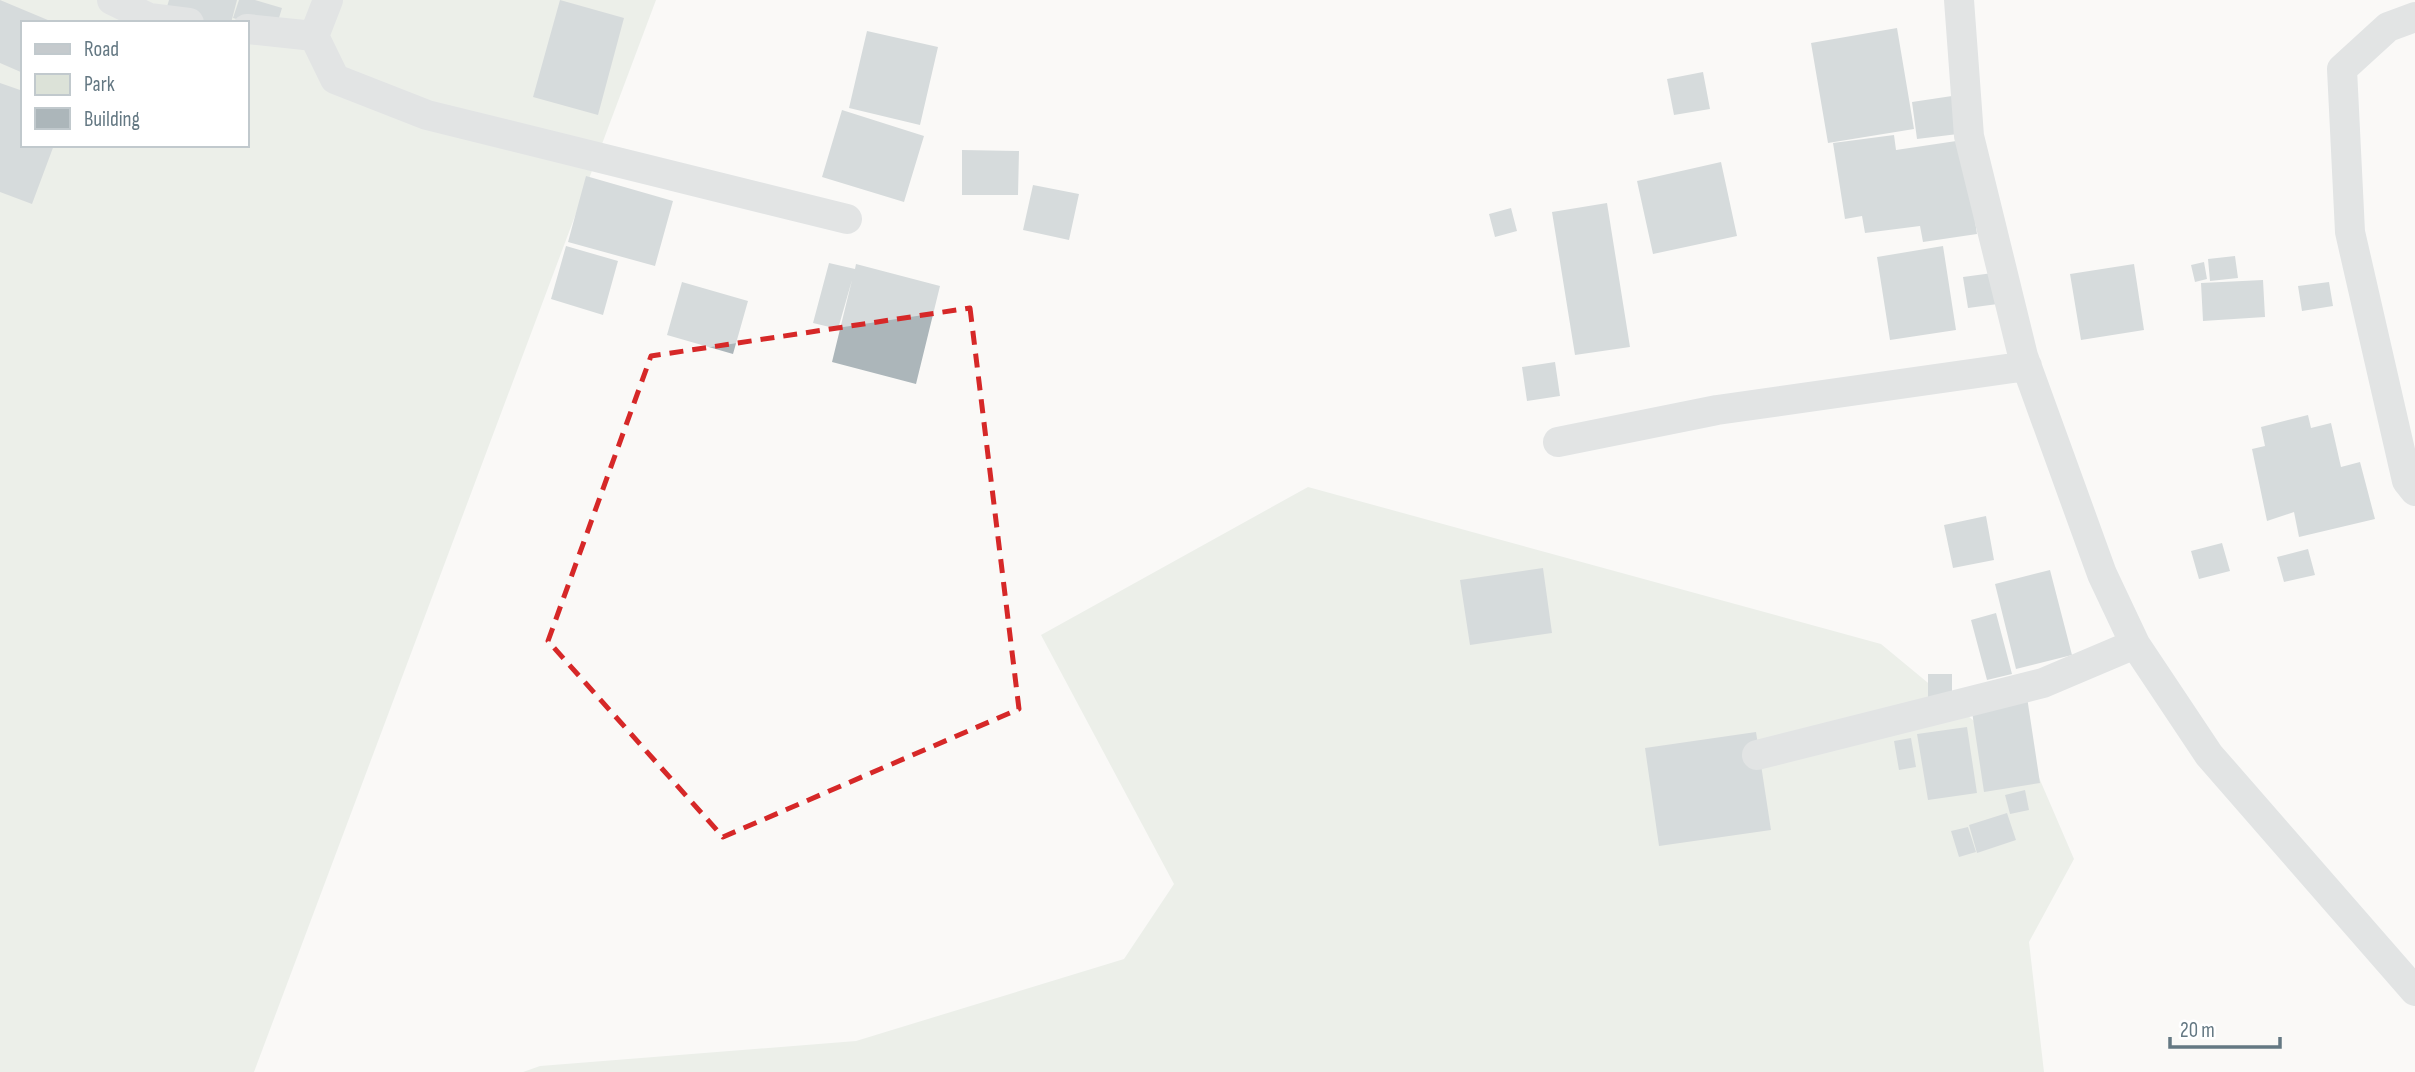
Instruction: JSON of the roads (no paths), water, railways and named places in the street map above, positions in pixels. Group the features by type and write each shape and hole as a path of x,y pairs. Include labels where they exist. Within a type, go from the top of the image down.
{"street":[{"path":"112,0 149,18 173,21"},
{"path":"328,0 314,36 335,79 427,115 848,219"},
{"path":"1959,0 1969,136 2027,366 2102,574 2135,644 2209,755 2415,991"},
{"path":"2415,17 2388,27 2342,69 2350,232 2407,481 2415,491"},
{"path":"248,29 314,36"},
{"path":"1559,442 1717,410 2027,366"},
{"path":"1757,755 2043,683 2135,644"}]}
